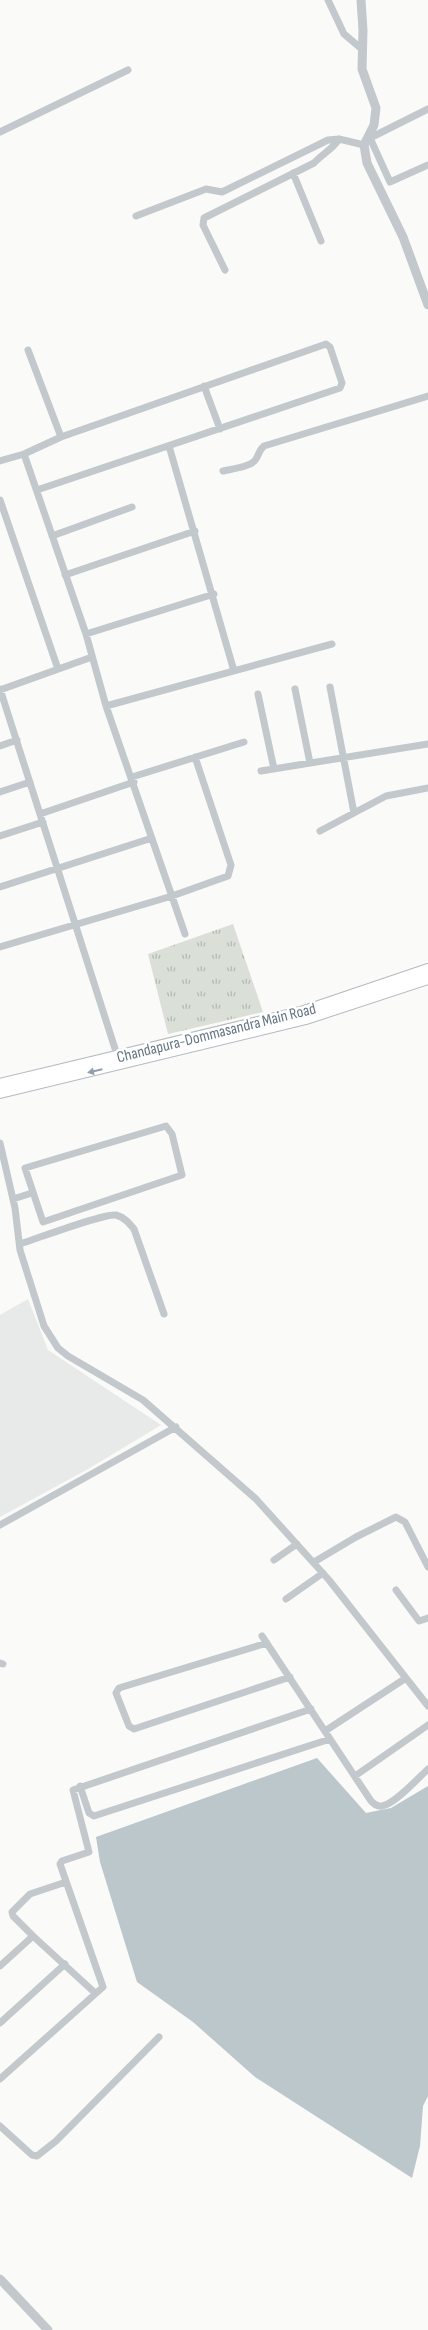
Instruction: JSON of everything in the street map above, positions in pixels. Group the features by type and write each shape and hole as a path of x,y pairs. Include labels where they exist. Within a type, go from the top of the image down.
{"main road":[{"name":"Chandapura-Dommasandra Main Road","path":"0,1093 304,1011 428,969"},
{"name":"Chandapura-Dommasandra Main Road","path":"0,1084 118,1061 306,1019 428,979"}],"street":[{"path":"328,0 344,34 363,50"},
{"path":"361,0 362,69 376,108 374,125 364,145 367,163 404,237 428,305"},
{"path":"0,132 128,70"},
{"path":"428,109 370,138 390,182 428,165"},
{"path":"136,216 206,189 222,192 297,155 316,143 339,139 364,145"},
{"path":"224,270 203,226 204,218 314,162 321,155 333,149 339,139"},
{"path":"367,163 380,159"},
{"path":"293,173 321,241"},
{"path":"0,460 24,454 61,437 326,344 330,347 342,383 340,388 37,490"},
{"path":"28,350 61,437"},
{"path":"204,386 220,428"},
{"path":"223,471 252,464 256,459 258,451 264,446 428,396"},
{"path":"169,446 214,594 234,671"},
{"path":"24,454 86,634 106,706 186,934"},
{"path":"0,500 58,669"},
{"path":"52,536 132,506"},
{"path":"65,575 195,531"},
{"path":"86,634 214,594"},
{"path":"106,706 332,644"},
{"path":"92,657 0,690 59,868 118,1061"},
{"path":"330,687 354,813"},
{"path":"295,689 310,763"},
{"path":"258,694 274,769"},
{"path":"0,746 17,740"},
{"path":"0,836 133,779 244,742"},
{"path":"261,771 428,744"},
{"path":"0,947 76,926 228,876 230,865 195,757"},
{"path":"0,792 30,782"},
{"path":"320,831 386,796 428,788"},
{"path":"0,887 152,838"},
{"path":"166,1126 172,1134 183,1173 177,1178 46,1222 40,1219 32,1193 26,1168 29,1166 166,1126"},
{"path":"0,1143 13,1200 20,1244 44,1326 58,1348 82,1366 143,1400 256,1499 314,1562 428,1706"},
{"path":"13,1200 32,1193"},
{"path":"20,1244 86,1222 115,1215 127,1220 134,1230 164,1314"},
{"path":"0,1525 176,1427"},
{"path":"314,1562 356,1537 396,1517 405,1522 428,1566"},
{"path":"274,1560 297,1544"},
{"path":"286,1599 323,1573"},
{"path":"396,1590 419,1621 428,1618"},
{"path":"262,1636 371,1801 377,1806 382,1806 394,1799 428,1769"},
{"path":"267,1643 119,1688 116,1692 129,1726 134,1728 290,1677"},
{"path":"325,1731 406,1678"},
{"path":"0,2079 94,1992 103,1987 60,1864 62,1861 89,1852 73,1791 80,1786 311,1709"},
{"path":"355,1776 428,1725"},
{"path":"80,1786 89,1813 94,1816 330,1739"},
{"path":"66,1882 30,1894 12,1912 13,1916 94,1992"},
{"path":"0,1966 33,1936"},
{"path":"0,2023 65,1964"},
{"path":"0,2126 32,2155 37,2156 56,2141 159,2037"},
{"path":"0,2279 48,2330"}],"shaded area":[{"path":"28,1299 48,1350 161,1425 88,1469 0,1517 0,1315"},
{"path":"317,1758 366,1813 391,1808 428,1786 428,2096 423,2106 420,2146 412,2178 255,2077 193,2022 137,1982 100,1862 96,1837"}],"green space":[{"path":"233,924 263,1012 168,1034 148,954"}]}
